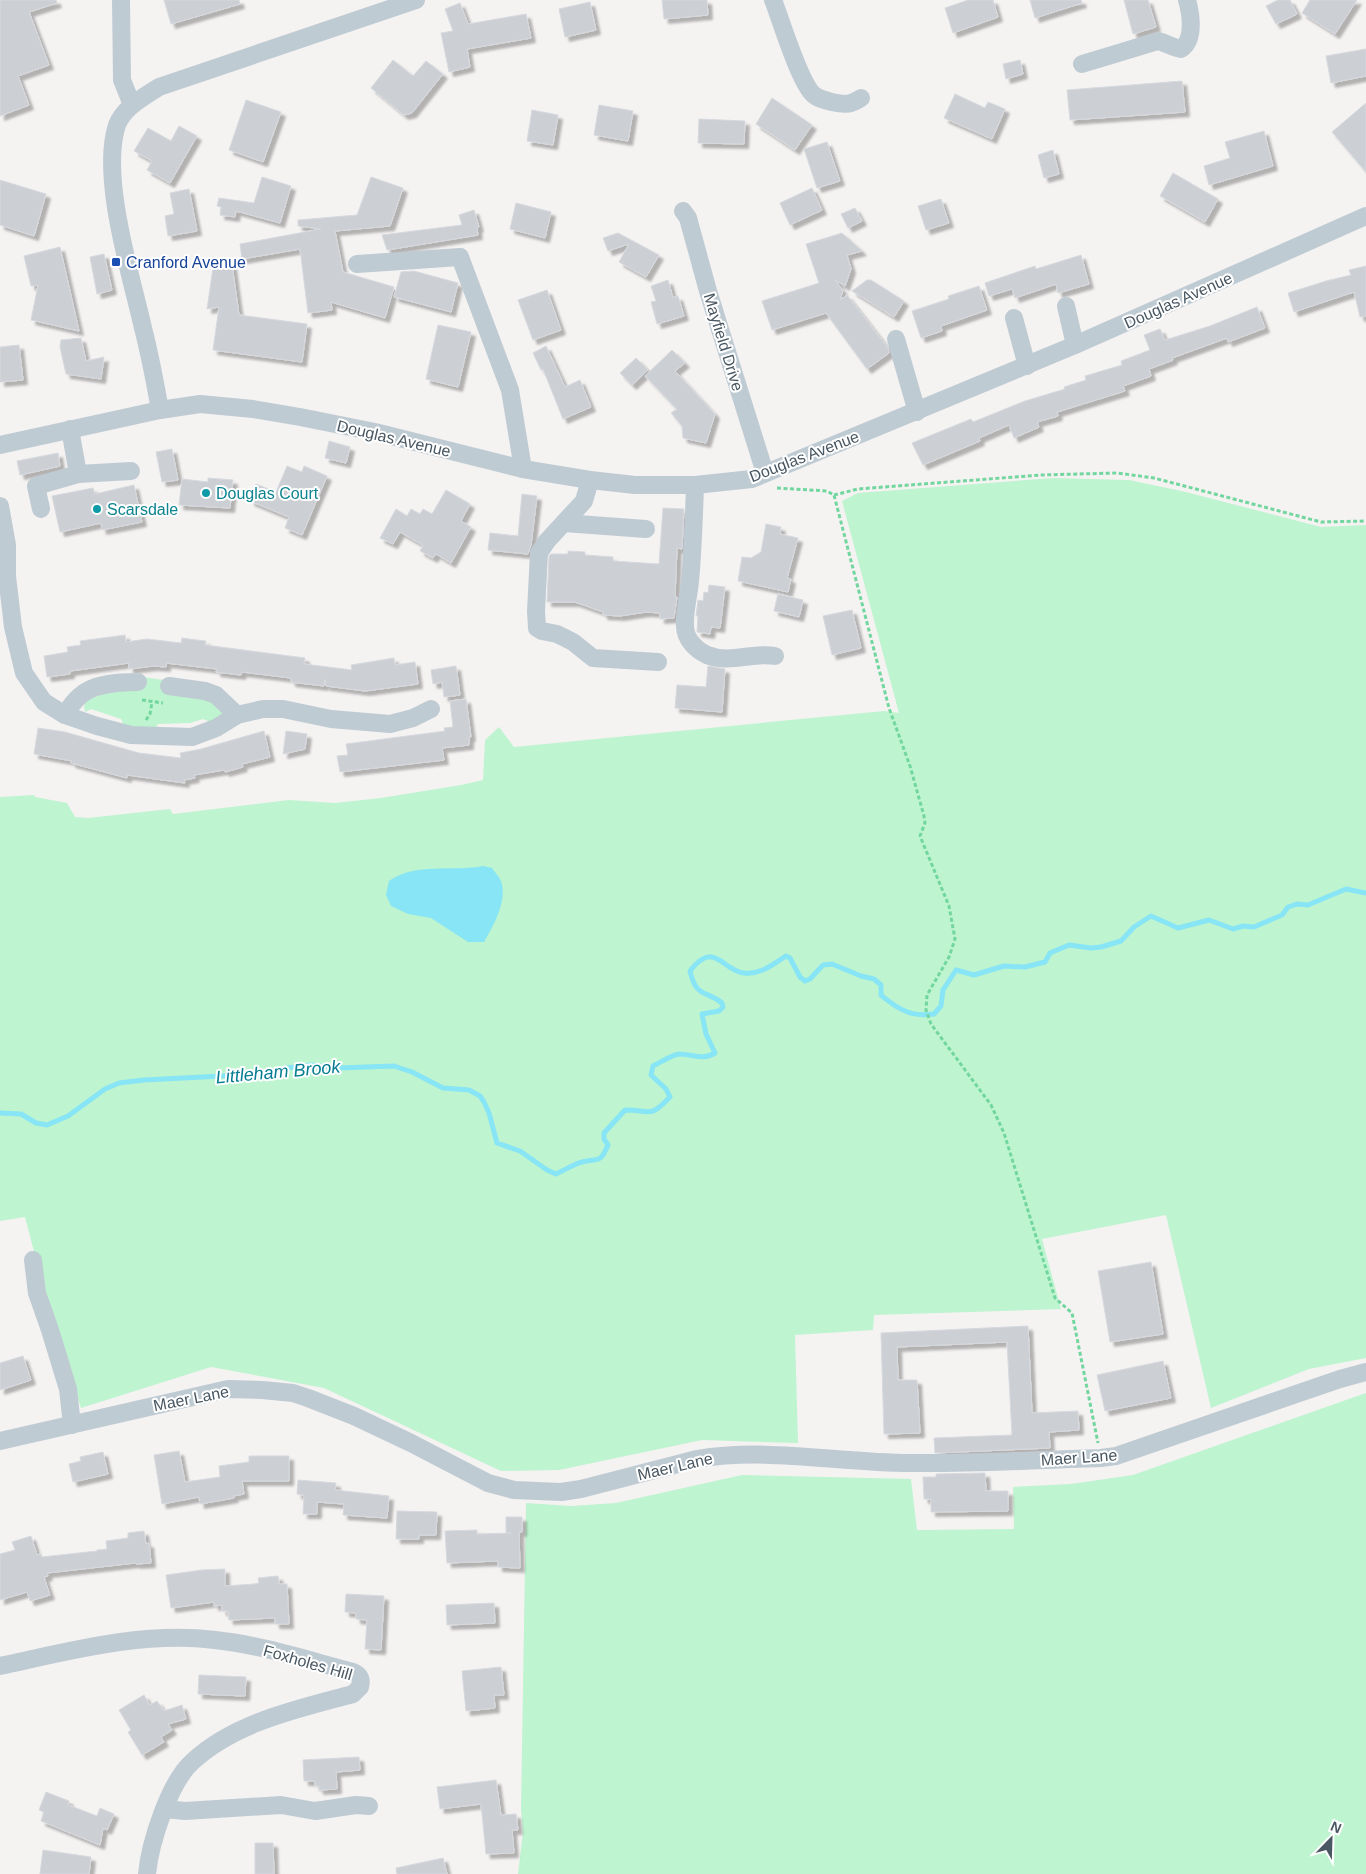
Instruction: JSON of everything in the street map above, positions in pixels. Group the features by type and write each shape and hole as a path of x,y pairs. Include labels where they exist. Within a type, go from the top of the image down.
{"street":[{"path":"121,0 122,80 132,105"},
{"path":"160,410 113,188 112,149 118,124 132,105 159,87 398,3 416,0"},
{"path":"773,0 801,74 814,95 827,101 849,104 861,98"},
{"path":"1082,64 1158,41 1181,49 1186,46 1191,37 1187,0"},
{"name":"Mayfield Drive","path":"683,211 688,218 758,476"},
{"name":"Douglas Avenue","path":"0,445 160,410 200,404 253,409 300,417 375,432 523,469 590,480 636,485 695,485 758,476 1027,366 1366,216"},
{"path":"357,264 460,257 510,390 523,469"},
{"path":"1066,306 1076,345"},
{"path":"1014,318 1027,366"},
{"path":"896,339 917,412"},
{"path":"70,429 78,474"},
{"path":"41,510 36,486 78,474 131,472"},
{"path":"590,480 584,501 547,541 539,553 537,628 557,634 573,642 593,658 658,662"},
{"path":"695,485 690,581 684,627 688,638 695,647 708,655 732,659 752,655 775,656"},
{"path":"0,506 8,545 7,576 13,627 24,673 44,702 65,715 131,735 192,737 216,728 237,715 263,709 284,710 331,719 390,724 413,718 431,709"},
{"path":"564,523 646,529"},
{"path":"65,715 80,695 92,689 116,683 138,682"},
{"path":"169,686 205,691 216,695 237,715"},
{"path":"33,1260 37,1293 68,1388 72,1425"},
{"name":"Maer Lane","path":"0,1441 228,1389 262,1390 293,1394 354,1416 411,1442 488,1483 504,1489 561,1492 581,1489 714,1456 746,1454 909,1464 1101,1458 1133,1451 1340,1379 1366,1372"},
{"name":"Foxholes Hill","path":"0,1666 127,1641 192,1638 262,1648 359,1675 361,1680 360,1687 353,1694 280,1715 234,1732 191,1762 176,1783 156,1831 147,1874"},
{"path":"165,1809 185,1811 281,1805 315,1811 356,1805 369,1806"}],"path":[{"path":"758,476 770,487 827,491 834,495 858,489 1040,474 1117,473 1154,478 1321,522 1366,521"},
{"path":"834,495 889,708 910,766 924,816 925,824 920,836 949,906 955,939 949,957 927,995 926,1010 931,1024 991,1105 1004,1133 1055,1298 1072,1314 1101,1458"}],"green space":[{"path":"1053,478 1129,480 1186,492 1321,527 1366,525 1366,1358 1309,1369 1211,1408 1166,1215 1042,1239 1061,1309 874,1315 873,1330 795,1335 798,1443 702,1440 559,1470 501,1471 324,1388 211,1367 81,1408 47,1302 25,1217 0,1221 0,797 34,795 35,797 67,803 75,817 88,818 170,809 173,814 289,800 335,803 381,798 483,780 485,740 499,727 514,747 884,711 899,713 842,501 858,493"},
{"path":"143,677 164,680 207,698 223,713 213,723 203,719 190,723 158,724 155,729 124,726 121,719 91,709 85,712 86,701"},
{"path":"1366,1393 1366,1874 518,1874 523,1832 521,1810 526,1503 571,1506 616,1503 742,1475 911,1479 917,1530 1014,1529 1013,1487 1071,1484 1133,1475"}],"water":[{"path":"483,866 492,868 501,881 503,889 501,905 484,942 468,942 431,918 408,914 391,906 386,895 389,881 411,871"}],"building":[{"path":"0,0 56,0 57,3 29,12 49,65 18,76 29,105 0,116"},
{"path":"164,0 239,0 240,4 171,24"},
{"path":"662,0 707,0 708,15 664,19"},
{"path":"968,0 993,0 998,17 953,33 945,8"},
{"path":"1030,0 1081,0 1082,3 1035,18"},
{"path":"1124,0 1148,0 1156,27 1133,34"},
{"path":"1278,0 1290,0 1297,14 1276,24 1266,6"},
{"path":"1310,0 1357,0 1335,34 1302,13"},
{"path":"590,2 596,30 565,37 559,9"},
{"path":"460,3 468,24 526,14 531,38 467,49 470,67 449,72 441,33 453,31 445,9"},
{"path":"1366,49 1366,76 1331,83 1326,56"},
{"path":"393,60 413,76 426,61 443,74 412,113 404,115 371,88"},
{"path":"1020,60 1023,74 1006,79 1003,64"},
{"path":"1182,81 1185,112 1070,120 1067,90"},
{"path":"955,94 985,108 988,102 1005,109 992,139 944,118"},
{"path":"772,98 812,125 795,150 756,124"},
{"path":"246,100 281,112 263,162 229,150"},
{"path":"1366,103 1366,172 1332,132"},
{"path":"599,105 633,111 628,141 594,135"},
{"path":"532,110 558,115 553,145 527,141"},
{"path":"699,119 745,121 744,144 698,143"},
{"path":"179,126 197,136 170,183 147,170 152,161 134,151 148,128 171,141"},
{"path":"1264,131 1273,166 1209,185 1204,166 1230,158 1225,142"},
{"path":"827,142 840,181 817,188 804,149"},
{"path":"1053,150 1059,174 1044,178 1038,155"},
{"path":"1173,173 1218,199 1205,222 1160,196"},
{"path":"262,177 291,186 280,223 236,211 235,217 220,215 221,207 217,206 219,198 254,203"},
{"path":"371,177 403,188 390,226 335,231 343,272 394,287 385,318 331,302 332,310 308,313 300,249 242,259 240,244 321,229 298,226 298,220 357,215"},
{"path":"0,180 46,194 34,236 0,225"},
{"path":"812,188 822,210 790,225 780,203"},
{"path":"189,189 197,231 168,236 165,216 174,214 170,193"},
{"path":"941,199 949,223 926,230 918,206"},
{"path":"516,203 551,212 545,238 510,229"},
{"path":"855,208 862,221 848,228 841,214"},
{"path":"474,210 479,227 477,228 478,235 387,250 382,235 462,225 459,215"},
{"path":"618,233 659,255 646,277 619,262 629,244 608,251 603,238"},
{"path":"842,233 862,251 847,255 851,269 845,286 835,280 843,291 840,300 847,295 888,348 889,353 867,369 826,313 772,330 762,301 819,283 806,244"},
{"path":"60,247 79,331 31,320 38,285 31,286 24,256"},
{"path":"104,254 112,290 97,294 90,257"},
{"path":"1081,255 1089,284 1058,293 1056,284 1015,298 1012,289 989,296 985,283 1035,266 1036,269"},
{"path":"231,258 239,315 307,324 302,362 213,350 219,307 207,309 214,261"},
{"path":"1366,266 1366,316 1360,317 1354,292 1294,312 1288,293 1351,275 1349,270"},
{"path":"414,271 458,283 451,312 394,297 401,272"},
{"path":"668,280 673,298 678,296 684,316 657,324 651,302 656,301 651,286"},
{"path":"867,280 871,280 904,301 894,317 852,291"},
{"path":"979,286 987,310 941,326 942,331 921,338 912,311 949,299 948,296"},
{"path":"547,290 561,330 533,340 518,300"},
{"path":"1257,307 1265,328 1228,342 1227,338 1172,358 1173,360 1149,369 1151,376 1123,386 1125,391 1057,412 1058,416 1037,422 1039,427 1014,438 1009,425 979,438 980,441 923,465 912,443 971,419 973,422 1025,401 1065,389 1064,387 1086,380 1085,376 1122,365 1121,361 1150,350 1144,335 1160,329 1165,340 1210,326"},
{"path":"438,325 471,332 458,387 426,379"},
{"path":"81,338 86,361 104,357 101,379 66,374 60,347 61,340"},
{"path":"19,345 23,380 0,382 0,347"},
{"path":"546,346 565,387 580,380 591,407 563,419 543,369 541,370 533,353"},
{"path":"672,350 685,363 675,371 715,414 706,443 683,438 682,426 671,413 677,409 645,376"},
{"path":"636,358 648,370 632,385 620,373"},
{"path":"329,441 350,447 346,463 325,458"},
{"path":"172,449 178,480 162,482 156,452"},
{"path":"58,453 60,466 20,475 17,461"},
{"path":"287,466 302,472 304,466 327,476 302,535 285,528 289,517 250,501 256,484 276,492"},
{"name":"Douglas Court","path":"208,478 233,480 230,508 179,505 182,479 208,482"},
{"name":"Scarsdale","path":"134,485 142,522 102,530 101,523 60,532 52,496 93,488 95,494"},
{"path":"446,490 470,504 461,521 471,527 451,563 436,554 433,558 420,551 423,545 400,532 393,544 380,538 396,509 407,516 411,509 420,514 423,509 432,514"},
{"path":"522,494 537,496 531,545 528,554 488,550 490,533 518,536"},
{"path":"663,508 684,509 682,549 677,548 675,597 677,597 674,618 660,619 660,613 646,612 620,616 603,615 603,612 575,602 547,602 549,556 551,554 568,554 568,551 585,552 585,555 613,557 613,561 659,564"},
{"path":"766,524 781,527 780,534 798,538 787,578 791,579 788,592 738,581 742,557 751,558 761,552"},
{"path":"709,585 725,587 720,628 711,627 710,634 697,632 698,616 696,616 698,600 703,601 704,592 708,593"},
{"path":"778,594 803,600 799,617 774,611"},
{"path":"852,610 861,648 832,655 823,616"},
{"path":"125,635 126,642 147,639 181,643 182,638 206,641 205,645 305,658 304,664 352,670 351,665 394,658 395,665 415,662 418,684 365,691 326,686 325,679 324,686 291,682 291,678 242,672 241,675 216,672 217,669 166,663 166,667 153,666 129,669 129,663 70,671 70,674 47,677 44,656 68,652 67,647 81,645 80,641"},
{"path":"456,666 460,695 444,697 442,682 433,684 431,670"},
{"path":"708,666 725,669 722,712 675,708 677,685 706,687"},
{"path":"466,699 471,737 469,737 469,745 442,748 444,760 340,772 337,756 348,755 346,744 445,731 444,728 453,727 450,701"},
{"path":"38,728 65,732 139,753 181,758 180,753 264,731 270,757 242,764 243,767 225,772 224,770 194,775 195,778 184,780 185,783 127,775 127,778 71,763 72,761 34,754"},
{"path":"286,731 307,734 305,749 283,754"},
{"path":"1151,1262 1163,1334 1110,1342 1098,1271"},
{"path":"1028,1326 1032,1413 1078,1411 1079,1430 1049,1432 1050,1448 935,1453 934,1438 1012,1435 1007,1342 897,1347 898,1380 917,1380 920,1433 884,1434 881,1333"},
{"path":"23,1356 31,1380 0,1390 0,1363"},
{"path":"1163,1361 1171,1398 1105,1411 1097,1375"},
{"path":"179,1451 185,1482 220,1477 219,1466 249,1462 249,1456 289,1456 289,1481 242,1481 244,1494 233,1496 234,1498 200,1504 199,1497 162,1504 154,1455"},
{"path":"103,1452 108,1474 73,1482 69,1464 81,1461 80,1457"},
{"path":"985,1473 986,1491 1008,1491 1008,1511 931,1512 931,1499 924,1499 923,1477 936,1477 936,1474"},
{"path":"298,1480 336,1483 335,1490 389,1496 387,1518 343,1515 344,1504 317,1502 317,1514 303,1514 304,1495 297,1494"},
{"path":"397,1511 437,1512 436,1535 419,1535 419,1539 396,1539"},
{"path":"506,1517 522,1517 522,1532 519,1532 520,1568 498,1567 498,1561 447,1563 445,1531 477,1530 477,1534 511,1533 506,1533"},
{"path":"144,1531 146,1544 149,1543 151,1563 135,1563 47,1573 48,1576 44,1577 50,1595 30,1601 27,1592 0,1600 0,1554 15,1550 12,1542 31,1536 37,1555 41,1554 42,1557 107,1549 106,1541 128,1538 128,1533"},
{"path":"225,1569 225,1586 254,1584 259,1583 258,1578 278,1576 279,1584 287,1584 289,1624 275,1624 275,1618 229,1620 228,1611 222,1611 222,1605 214,1606 214,1602 171,1608 166,1575"},
{"path":"346,1594 384,1596 381,1650 365,1649 367,1620 356,1619 356,1613 345,1612"},
{"path":"494,1603 495,1623 447,1625 446,1605"},
{"path":"501,1667 504,1695 494,1695 495,1708 466,1711 462,1671"},
{"path":"199,1675 246,1677 245,1696 198,1694"},
{"path":"144,1695 150,1705 157,1701 164,1711 182,1705 186,1719 168,1724 172,1730 161,1737 164,1742 142,1755 128,1732 131,1730 119,1710"},
{"path":"359,1757 360,1770 336,1772 337,1789 319,1790 319,1786 315,1786 315,1781 304,1781 303,1760"},
{"path":"496,1780 501,1815 516,1814 518,1830 512,1830 514,1853 486,1854 481,1804 440,1809 437,1787"},
{"path":"46,1792 69,1801 68,1805 97,1816 100,1808 114,1814 107,1830 103,1828 100,1845 41,1821 44,1812 39,1810"},
{"path":"255,1843 273,1843 274,1874 255,1874"},
{"path":"43,1850 91,1857 89,1874 40,1874"},
{"path":"443,1858 447,1874 397,1874 396,1868"}],"waterway":[{"name":"Littleham Brook","path":"0,1113 21,1114 36,1123 47,1125 68,1116 105,1089 119,1083 263,1074 311,1065 338,1068 394,1066 412,1072 443,1088 469,1090 480,1096 489,1113 497,1143 520,1151 556,1174 579,1163 601,1158 608,1145 604,1139 604,1133 625,1110 654,1111 670,1097 666,1089 651,1075 653,1066 679,1054 706,1057 715,1053 706,1034 702,1014 719,1011 723,1007 722,1003 699,990 692,980 690,971 706,958 718,959 736,971 750,973 766,968 786,956 790,958 800,977 805,981 810,979 823,965 832,964 861,976 874,979 881,985 881,995 904,1010 913,1014 934,1014 941,1006 943,990 956,970 974,975 1004,966 1025,967 1045,962 1050,953 1069,945 1091,948 1101,947 1121,941 1134,927 1151,916 1178,928 1209,920 1233,929 1243,926 1254,927 1282,915 1288,907 1297,904 1308,905 1346,889 1366,893"}],"place":[{"name":"Cranford Avenue","path":"116,262"},
{"name":"Douglas Court","path":"206,493"},
{"name":"Scarsdale","path":"97,509"}]}
